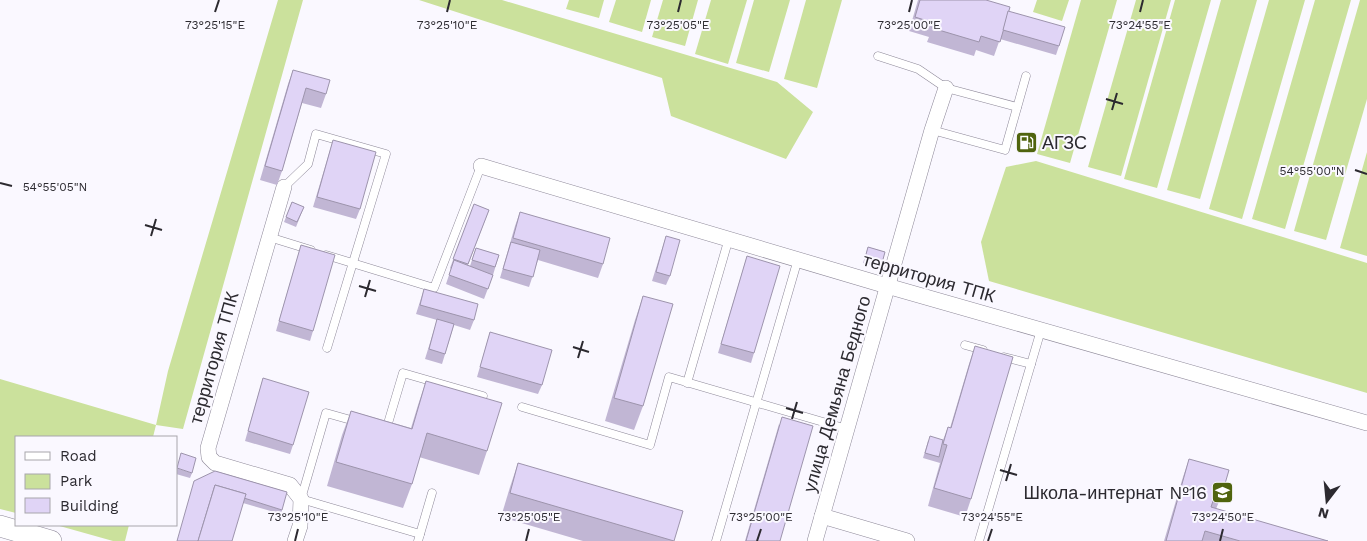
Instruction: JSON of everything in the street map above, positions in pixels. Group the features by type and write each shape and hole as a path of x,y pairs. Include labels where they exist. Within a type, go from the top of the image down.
{"main road":[{"path":"9,533 51,541"}],"street":[{"name":"улица Демьяна Бедного","path":"815,541 932,130 946,88"},
{"name":"территория ТПК","path":"481,166 887,286 1367,423"},
{"name":"территория ТПК","path":"284,186 208,448 209,457 215,463 290,485 301,499"},
{"path":"295,541 300,526 301,499"},
{"path":"822,516 907,541"}],"lane":[{"path":"878,56 918,69 946,88 1017,107"},
{"path":"932,130 1005,150 1026,76"},
{"path":"284,186 308,164 316,134 386,154 327,348"},
{"path":"269,237 434,288 481,166"},
{"path":"687,383 729,238"},
{"path":"716,541 798,259"},
{"path":"979,541 1041,330"},
{"path":"965,345 1031,364"},
{"path":"378,428 386,430 403,373 483,396"},
{"path":"522,407 650,445 669,377 847,429"},
{"path":"369,425 326,413 301,499 419,538 432,493"}],"green space":[{"path":"278,0 303,0 183,429 156,425 168,371"},
{"path":"419,0 502,0 777,82 813,112 786,159 671,116 662,78"},
{"path":"569,0 604,0 599,18 566,9"},
{"path":"616,0 651,0 642,32 609,22"},
{"path":"663,0 698,0 685,46 652,37"},
{"path":"711,0 747,0 728,64 695,54"},
{"path":"754,0 790,0 769,72 736,63"},
{"path":"806,0 842,0 817,88 784,79"},
{"path":"1037,0 1069,0 1062,21 1033,12"},
{"path":"1081,0 1117,0 1070,163 1037,154"},
{"path":"1136,0 1171,0 1121,176 1088,167"},
{"path":"1175,0 1211,0 1157,188 1124,179"},
{"path":"1221,0 1257,0 1200,199 1167,190"},
{"path":"1269,0 1305,0 1242,219 1209,209"},
{"path":"1315,0 1351,0 1285,229 1252,219"},
{"path":"1360,0 1367,0 1367,99 1326,240 1294,231"},
{"path":"1367,152 1367,256 1340,248"},
{"path":"1036,161 1367,263 1367,393 989,281 981,242 1006,167"},
{"path":"0,379 156,425 153,436 15,436 15,513 0,509"},
{"path":"60,526 129,526 125,541 113,541"}],"building":[{"path":"920,0 986,0 1010,7 1000,42 981,36 979,42 932,28 934,23 915,17"},
{"path":"1008,11 1065,27 1059,46 1003,30"},
{"path":"293,70 330,80 326,94 306,88 282,171 265,166"},
{"path":"333,140 376,152 360,209 317,197"},
{"path":"292,202 304,207 297,222 286,217"},
{"path":"474,204 489,210 468,264 453,259"},
{"path":"520,212 610,238 603,264 513,238"},
{"path":"666,236 680,240 670,276 656,272"},
{"path":"511,242 540,250 533,277 503,269"},
{"path":"301,245 335,255 313,331 279,321"},
{"path":"868,247 885,252 882,263 865,258"},
{"path":"476,248 499,255 495,267 472,260"},
{"path":"747,256 780,266 754,353 721,344"},
{"path":"454,260 493,275 488,289 449,275"},
{"path":"424,289 478,304 474,320 420,305"},
{"path":"643,296 673,304 643,406 614,398"},
{"path":"437,319 454,324 445,354 429,349"},
{"path":"490,332 552,350 542,385 480,367"},
{"path":"975,346 1013,357 971,499 934,488 947,445 943,444 948,427 951,428"},
{"path":"263,378 309,392 293,445 248,431"},
{"path":"426,381 502,403 487,451 427,433 412,484 336,462 351,411 412,429"},
{"path":"782,417 813,426 780,541 746,541"},
{"path":"930,436 943,440 939,457 925,453"},
{"path":"181,453 196,458 192,473 178,468"},
{"path":"1189,459 1229,470 1222,494 1216,492 1211,507 1328,541 1240,541 1205,531 1202,541 1166,541"},
{"path":"518,463 683,511 674,541 510,493"},
{"path":"215,471 287,492 282,510 244,498 246,494 215,485 198,541 177,541 194,481"},
{"path":"215,485 246,494 232,541 198,541"}],"place":[{"name":"АГЗС","path":"1026,143"},
{"name":"Школа-интернат №16","path":"1223,493"}]}
